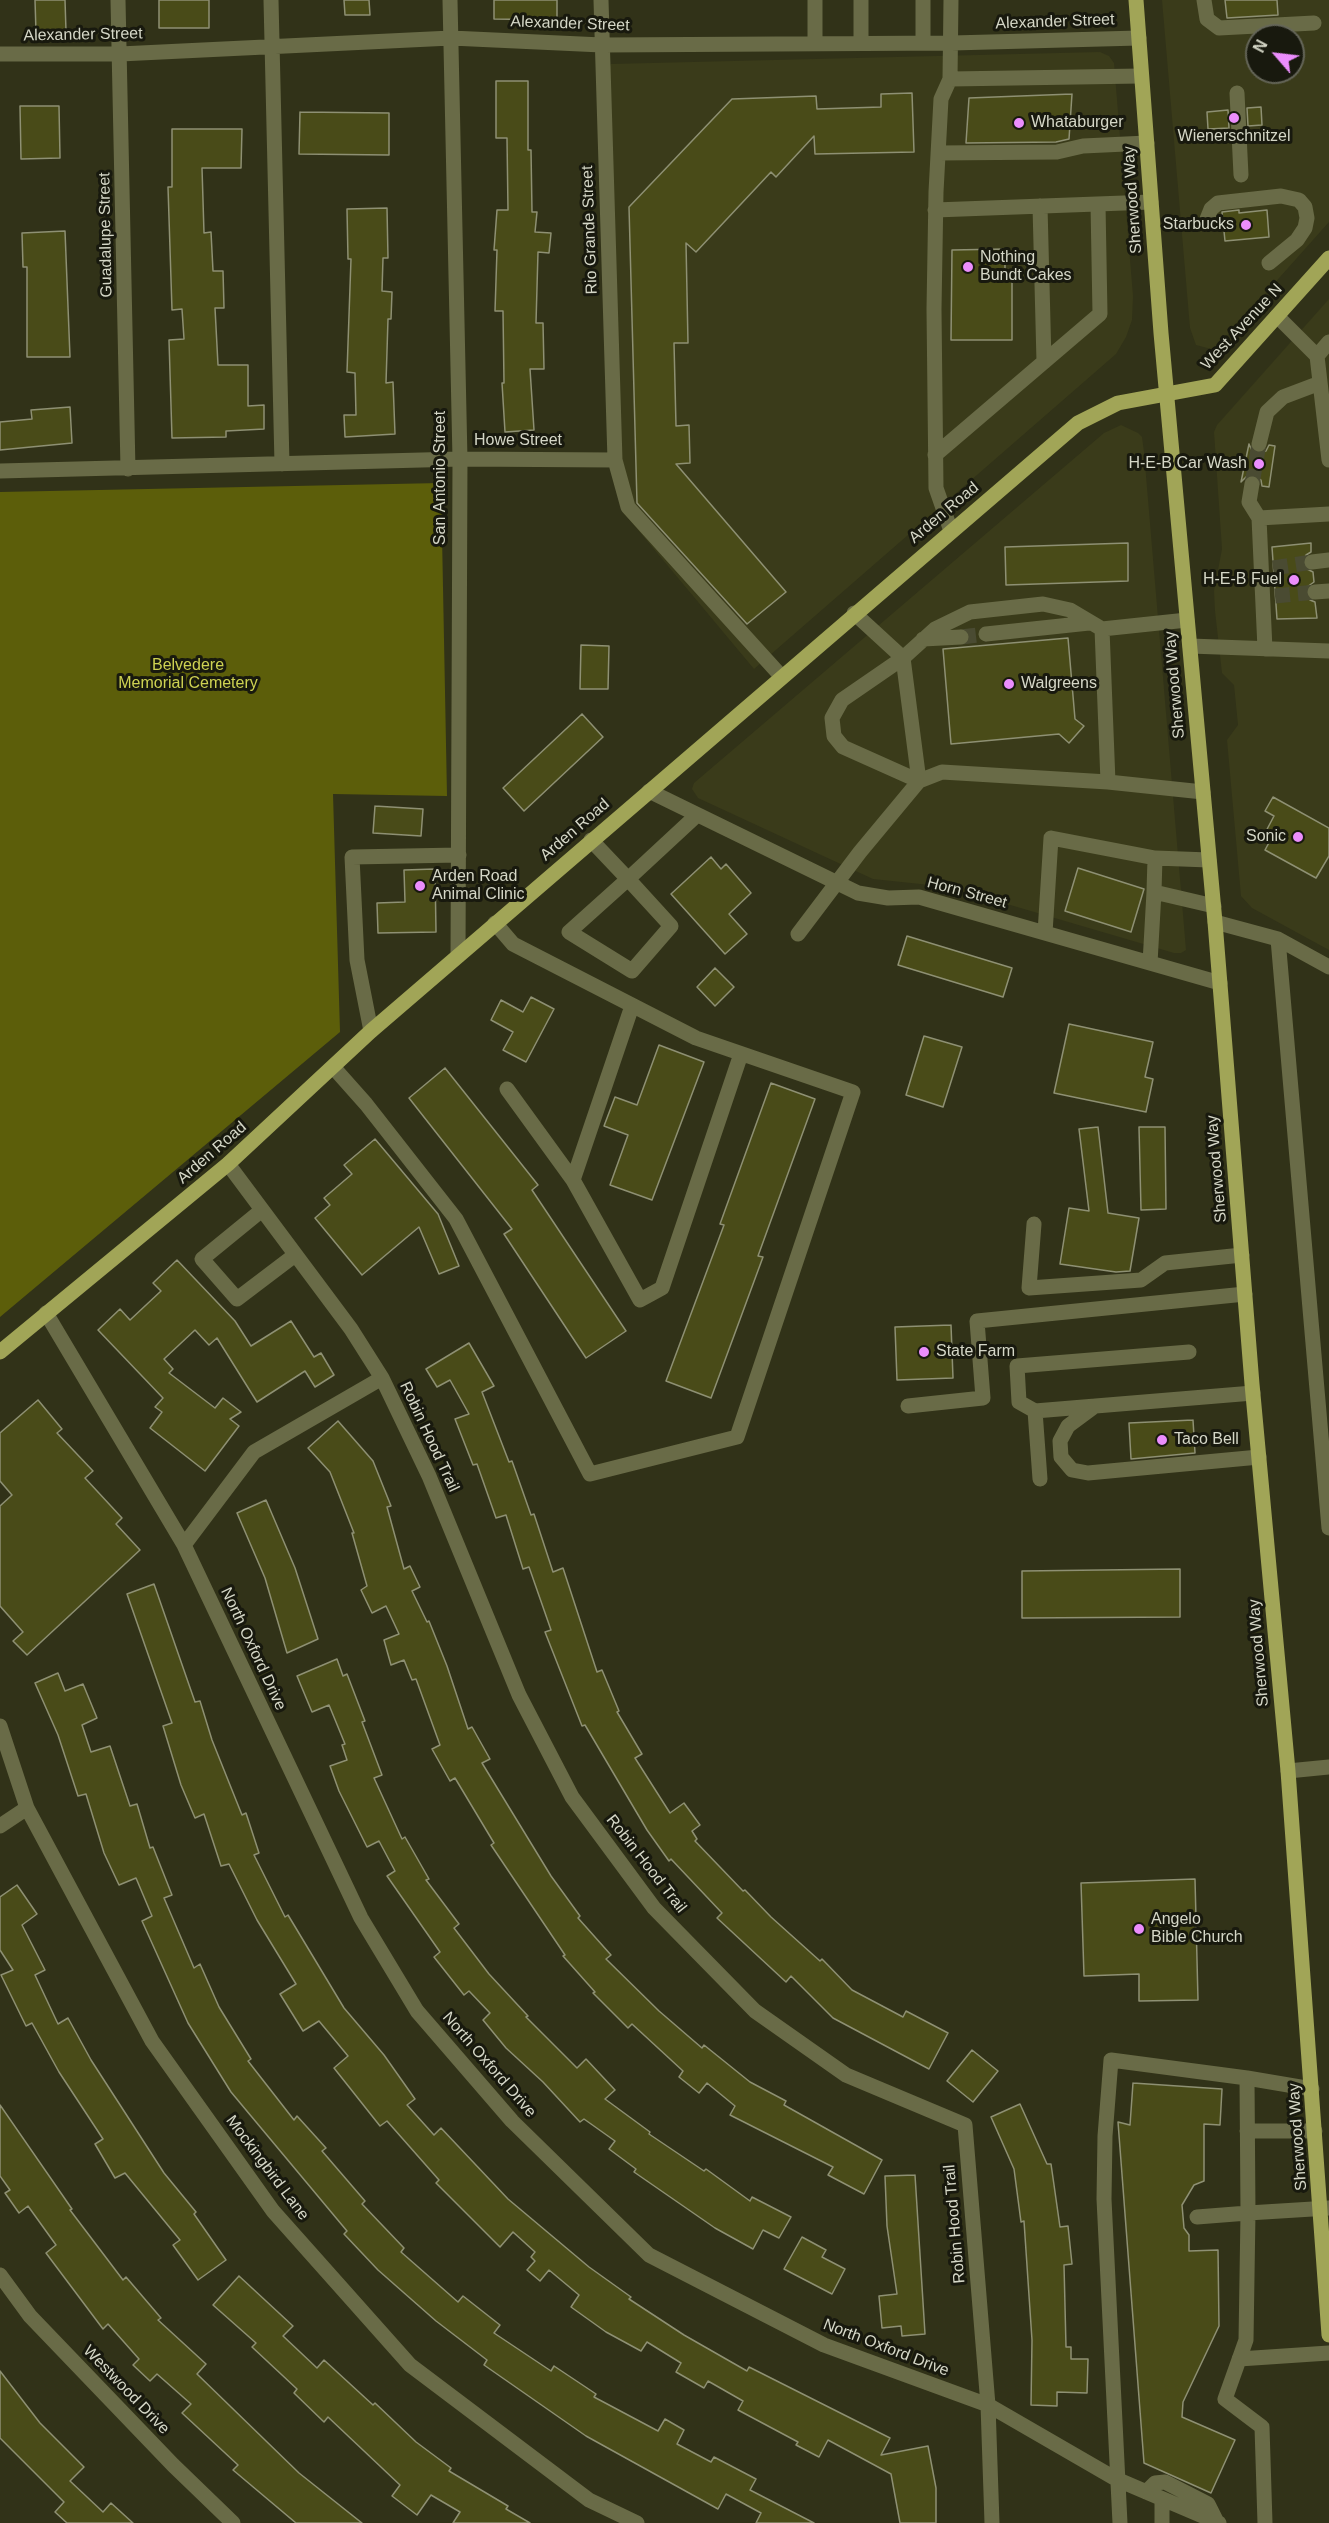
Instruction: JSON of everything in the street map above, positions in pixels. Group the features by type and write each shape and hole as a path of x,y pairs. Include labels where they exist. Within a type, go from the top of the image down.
{"main road":[{"name":"Sherwood Way","path":"1136,0 1167,395 1214,906 1253,1393 1288,1771 1315,2131 1325,2209 1329,2335"},
{"name":"West Avenue N","path":"1167,395 1215,385 1329,258"},
{"name":"Arden Road","path":"0,1352 228,1164 334,1068 371,1031 854,613 1078,423 1118,403 1167,395"}],"street":[{"name":"Guadalupe Street","path":"118,0 128,469"},
{"path":"271,0 282,464"},
{"name":"San Antonio Street","path":"450,0 460,459 458,956"},
{"name":"Rio Grande Street","path":"601,0 615,460"},
{"path":"815,0 815,44"},
{"path":"861,0 861,43"},
{"path":"922,0 923,43"},
{"path":"951,0 950,78 941,99 935,210 936,488 951,531"},
{"path":"1204,0 1207,19 1219,28 1314,23"},
{"name":"Alexander Street","path":"0,54 120,54 451,38 602,45 952,43 1138,38"},
{"path":"950,78 1141,76"},
{"path":"1237,93 1241,176"},
{"path":"938,153 1057,152 1083,146 1146,143"},
{"path":"1207,219 1211,209 1218,203 1281,196 1299,200 1305,207 1307,218 1305,228 1297,240 1269,263"},
{"path":"935,210 1151,202"},
{"path":"935,455 1100,314 1098,204"},
{"path":"1040,206 1044,362"},
{"path":"1277,316 1317,356 1329,460"},
{"path":"1317,356 1329,342"},
{"path":"1259,444 1267,412 1283,397 1320,383"},
{"name":"Howe Street","path":"0,471 460,459 615,460"},
{"path":"615,460 628,507 781,676"},
{"path":"1252,484 1249,502 1259,518 1267,568 1269,596 1265,649"},
{"path":"1259,518 1329,514"},
{"path":"1312,562 1329,560"},
{"path":"919,781 843,747 834,736 832,718 842,700 903,658 935,629 970,612 1043,604 1070,610 1096,626"},
{"path":"854,613 903,658 919,781"},
{"path":"986,634 1187,620"},
{"path":"1096,626 1108,782"},
{"path":"923,639 961,637"},
{"path":"1190,646 1329,651"},
{"path":"798,934 919,781 942,772 1108,782 1203,792"},
{"name":"Horn Street","path":"649,791 858,893 878,897 919,897 1220,983"},
{"path":"591,840 628,879 671,926 632,971 569,932 628,879 697,815"},
{"path":"1045,933 1051,838 1155,858 1209,860"},
{"path":"371,1031 357,960 352,856 459,855"},
{"path":"1150,963 1155,858"},
{"path":"1154,892 1214,906"},
{"path":"1215,922 1278,939 1329,967"},
{"path":"334,1068 366,1104 456,1219 590,1474 737,1437 854,1092 696,1038 513,944 495,923"},
{"path":"1278,939 1322,1381 1329,1528"},
{"path":"573,1180 632,1006"},
{"path":"507,1089 573,1180 640,1300 662,1288 741,1054"},
{"name":"Robin Hood Trail","path":"228,1164 351,1329 382,1378 429,1476 524,1706 572,1797 654,1908 755,2011 846,2075 965,2125 988,2405 992,2523"},
{"path":"262,1210 202,1259 237,1299 296,1255"},
{"path":"1034,1224 1029,1288 1141,1280 1165,1263 1242,1255"},
{"path":"908,1406 983,1398 977,1321 1245,1294"},
{"name":"North Oxford Drive","path":"46,1313 184,1545 361,1918 417,2011 512,2121 649,2255 824,2345 988,2405 1116,2479 1218,2523"},
{"path":"1189,1352 1017,1366 1019,1402 1035,1411 1253,1393"},
{"path":"184,1545 254,1452 382,1378"},
{"path":"1095,1406 1068,1426 1060,1441 1061,1457 1072,1470 1088,1473 1259,1458"},
{"path":"1035,1411 1040,1479"},
{"name":"Mockingbird Lane","path":"0,1726 27,1808 152,2040 273,2211 410,2365 589,2500 637,2523"},
{"path":"1288,1771 1329,1767"},
{"path":"0,1826 27,1808"},
{"path":"1120,2523 1116,2479 1104,2199 1105,2136 1111,2060 1312,2089"},
{"path":"1246,2078 1248,2213 1246,2340 1225,2399 1262,2427 1265,2523"},
{"path":"1247,2131 1315,2131"},
{"path":"1197,2217 1325,2209"},
{"name":"Westwood Drive","path":"0,2275 30,2316 173,2465 233,2523"},
{"path":"1239,2359 1329,2353"},
{"path":"1146,2492 1155,2483 1164,2482 1208,2504 1218,2523"},
{"path":"1162,2499 1162,2523"}],"shaded area":[{"path":"1162,0 1329,0 1329,222 1218,345 1211,349 1196,345 1190,328"},
{"path":"1100,52 1109,56 1114,63 1133,296 1132,320 1126,337 1116,354 754,669 623,512 609,67 611,64"},
{"path":"1329,299 1329,950 1252,908 1241,896 1227,740 1238,725 1234,685 1222,673 1215,611 1214,591 1222,549 1214,432 1217,425"},
{"path":"1121,425 1142,437 1144,452 1186,950 1174,953 949,887 873,879 698,798 692,789 694,783 1104,433"}],"green space":[{"name":"Belvedere Memorial Cemetery","path":"441,483 447,796 333,794 340,1032 0,1317 0,492"}],"building":[{"path":"35,0 65,0 66,31 36,32"},
{"path":"159,0 209,0 209,28 159,28"},
{"path":"344,0 369,0 370,15 345,15"},
{"path":"494,0 557,0 557,20 494,19"},
{"path":"1225,0 1277,0 1278,15 1227,18"},
{"path":"496,81 528,81 528,150 531,150 532,212 537,212 535,232 551,233 549,253 538,252 536,323 543,323 544,369 530,369 534,430 505,432 502,383 504,383 503,311 495,311 497,250 494,250 497,210 508,210 507,138 496,138"},
{"path":"912,93 914,152 815,154 814,136 776,177 771,172 696,252 686,243 688,343 674,343 676,426 689,425 690,463 676,464 786,592 747,624 637,503 629,207 732,99 816,96 817,109 881,107 881,94"},
{"name":"Whataburger","path":"1072,94 1069,139 1056,142 966,143 969,98"},
{"path":"20,106 59,106 60,158 21,159"},
{"path":"1261,107 1262,125 1248,126 1247,108"},
{"path":"1228,110 1229,128 1208,129 1207,112"},
{"path":"300,112 389,113 389,155 299,154"},
{"path":"172,129 242,129 241,168 202,168 204,233 211,232 213,271 223,271 224,308 215,308 218,365 248,365 248,406 264,405 264,429 226,431 226,437 172,438 169,340 184,339 182,309 172,310 168,187 172,187"},
{"path":"387,208 388,258 383,258 382,291 392,292 391,319 388,319 386,383 393,382 395,434 345,437 344,415 356,415 355,373 347,372 351,259 348,259 347,209"},
{"name":"Starbucks","path":"1239,210 1239,213 1267,210 1269,237 1225,241 1222,212"},
{"path":"65,231 70,357 27,357 27,267 23,267 22,233"},
{"path":"1005,249 1005,281 1012,281 1012,340 951,340 952,250"},
{"path":"70,407 72,443 0,450 0,422 32,419 31,410"},
{"name":"H-E-B Car Wash","path":"1249,444 1252,451 1257,454 1266,451 1269,445 1275,446 1269,487 1262,486 1261,480 1254,475 1248,475 1241,482"},
{"path":"1128,543 1128,581 1006,585 1005,547"},
{"name":"H-E-B Fuel","path":"1311,543 1311,552 1306,555 1302,563 1305,568 1313,572 1314,582 1307,587 1305,593 1310,600 1315,602 1317,618 1277,619 1272,547"},
{"name":"Walgreens","path":"1068,638 1075,719 1084,726 1069,743 1059,734 951,744 943,649"},
{"path":"581,645 609,646 608,689 580,689"},
{"path":"582,714 603,737 524,811 503,788"},
{"name":"Sonic","path":"1273,797 1329,828 1329,856 1316,878 1265,850 1271,839 1264,835 1274,816 1265,811"},
{"path":"375,806 423,809 421,836 373,833"},
{"path":"711,857 721,869 726,864 751,893 729,914 747,934 725,954 671,894"},
{"path":"1078,868 1144,889 1131,932 1065,911"},
{"name":"Arden Road Animal Clinic","path":"435,869 436,932 378,933 377,903 405,902 404,870"},
{"path":"907,936 1012,968 1003,997 898,965"},
{"path":"715,968 734,987 715,1006 697,987"},
{"path":"531,997 554,1009 526,1062 503,1050 513,1032 491,1020 501,1000 523,1012"},
{"path":"1069,1024 1153,1042 1145,1077 1153,1079 1146,1112 1054,1093"},
{"path":"924,1036 962,1047 943,1107 906,1095"},
{"path":"659,1045 704,1062 652,1200 610,1185 628,1135 604,1126 615,1097 637,1105"},
{"path":"445,1068 538,1185 532,1190 626,1331 586,1358 504,1234 512,1229 409,1098"},
{"path":"771,1083 815,1099 758,1256 763,1257 711,1398 666,1381 724,1225 720,1224"},
{"path":"1098,1127 1108,1213 1139,1218 1130,1271 1116,1272 1060,1264 1069,1208 1089,1211 1079,1129"},
{"path":"1139,1127 1165,1127 1166,1209 1141,1210"},
{"path":"375,1139 438,1214 459,1266 439,1274 419,1227 362,1275 315,1218 330,1205 324,1198 352,1174 344,1165"},
{"path":"177,1260 235,1321 251,1346 291,1321 314,1357 321,1353 334,1375 315,1387 305,1371 257,1402 217,1338 209,1345 195,1330 164,1359 173,1369 169,1373 215,1408 223,1398 241,1412 230,1419 239,1426 205,1471 150,1428 162,1412 155,1407 163,1398 98,1330 120,1309 130,1320 161,1291 153,1283"},
{"name":"State Farm","path":"951,1325 953,1378 897,1380 895,1327"},
{"path":"469,1343 494,1386 482,1392 509,1462 512,1461 531,1515 534,1514 553,1572 563,1568 597,1672 602,1670 619,1711 617,1712 642,1754 635,1758 670,1813 684,1803 700,1825 692,1831 697,1839 695,1841 743,1891 745,1890 820,1961 822,1959 852,1990 903,2017 906,2011 948,2033 929,2069 833,2018 791,1976 786,1982 717,1918 722,1913 671,1859 669,1861 647,1830 585,1725 582,1726 545,1632 551,1630 529,1567 523,1569 506,1515 496,1518 477,1464 473,1465 455,1419 469,1414 450,1380 437,1387 426,1369"},
{"path":"38,1400 62,1429 57,1433 93,1471 85,1478 122,1518 116,1524 140,1550 27,1655 13,1641 23,1632 0,1606 0,1506 12,1495 0,1481 0,1433"},
{"name":"Taco Bell","path":"1193,1420 1195,1453 1131,1459 1129,1423"},
{"path":"338,1421 373,1461 391,1506 387,1507 404,1569 410,1566 420,1587 412,1591 427,1622 429,1621 468,1729 472,1727 490,1759 482,1763 551,1876 580,1916 578,1918 611,1955 606,1959 659,2011 702,2048 704,2045 750,2082 786,2101 784,2105 882,2160 864,2194 828,2175 833,2167 730,2115 735,2106 707,2083 699,2093 679,2077 683,2071 632,2024 628,2028 593,1993 595,1992 563,1956 565,1955 491,1845 494,1843 455,1778 450,1781 432,1749 440,1745 416,1679 412,1680 404,1660 391,1665 384,1640 399,1634 386,1606 372,1613 361,1590 367,1586 352,1533 354,1533 330,1472 308,1448"},
{"path":"266,1500 295,1568 318,1639 287,1653 265,1578 237,1513"},
{"path":"1180,1569 1180,1617 1022,1618 1022,1571"},
{"path":"154,1584 195,1702 200,1701 212,1740 242,1815 246,1813 259,1853 254,1855 285,1917 288,1915 344,2008 384,2055 415,2099 407,2105 434,2135 441,2128 508,2199 589,2267 631,2297 629,2299 684,2335 747,2371 749,2367 890,2438 881,2455 928,2446 936,2488 936,2523 900,2523 891,2474 828,2440 819,2457 796,2445 798,2442 738,2410 743,2401 708,2381 704,2388 676,2372 681,2363 647,2342 641,2351 606,2332 571,2307 579,2295 549,2270 540,2281 527,2270 535,2261 531,2257 535,2252 513,2232 500,2247 436,2183 439,2180 387,2121 380,2126 334,2068 348,2056 319,2021 303,2031 280,1994 296,1984 257,1920 229,1864 221,1866 204,1814 195,1818 181,1785 163,1726 172,1723 127,1594"},
{"path":"337,1659 343,1676 347,1674 382,1775 374,1778 402,1839 405,1837 429,1879 426,1880 459,1924 454,1928 489,1974 528,2016 526,2017 577,2068 586,2059 615,2090 605,2099 650,2132 649,2134 704,2171 706,2169 750,2201 752,2197 791,2217 779,2238 763,2230 753,2249 715,2228 634,2172 636,2169 609,2149 615,2141 584,2119 580,2122 543,2082 506,2048 483,2020 490,2013 469,1991 464,1995 434,1957 440,1952 387,1876 395,1871 379,1841 367,1847 339,1791 330,1766 347,1760 342,1745 345,1744 329,1705 312,1712 297,1676"},
{"path":"58,1673 65,1691 83,1684 97,1718 82,1725 91,1752 110,1746 130,1806 137,1804 150,1848 153,1847 172,1895 164,1898 194,1968 200,1964 219,2007 251,2059 248,2061 294,2120 297,2116 326,2148 322,2151 365,2201 362,2204 404,2248 401,2252 458,2302 463,2296 500,2325 494,2333 551,2371 554,2366 596,2394 594,2397 658,2431 665,2419 684,2430 677,2444 711,2462 714,2457 756,2479 750,2490 814,2523 756,2523 761,2513 726,2494 718,2509 586,2436 484,2365 487,2360 436,2321 378,2270 344,2234 347,2231 231,2092 188,2023 142,1921 152,1916 136,1878 119,1885 104,1853 86,1794 78,1796 58,1735 35,1683"},
{"name":"Angelo Bible Church","path":"1195,1879 1198,2000 1139,2001 1139,1974 1084,1976 1081,1883"},
{"path":"17,1885 37,1914 22,1925 45,1970 35,1975 58,2024 68,2018 91,2060 164,2173 196,2212 194,2214 226,2260 198,2280 173,2245 180,2240 125,2173 115,2178 95,2144 103,2139 59,2072 32,2023 26,2026 1,1975 13,1970 0,1950 0,1897"},
{"path":"972,2050 998,2071 973,2102 947,2081"},
{"path":"1133,2083 1222,2089 1220,2125 1204,2124 1204,2181 1194,2185 1182,2205 1184,2228 1189,2235 1189,2251 1218,2250 1219,2326 1183,2402 1182,2417 1235,2440 1211,2493 1144,2463 1118,2122 1130,2125"},
{"path":"1020,2104 1047,2164 1051,2164 1060,2227 1068,2226 1072,2264 1064,2265 1066,2347 1071,2347 1071,2359 1088,2359 1087,2393 1057,2392 1057,2406 1031,2405 1032,2340 1024,2221 1021,2222 1014,2169 991,2117"},
{"path":"0,2105 72,2209 70,2210 123,2280 126,2277 161,2318 158,2320 206,2364 197,2374 299,2473 362,2523 296,2523 233,2470 238,2465 182,2413 191,2404 157,2374 150,2381 133,2365 139,2359 108,2324 103,2329 46,2253 56,2245 28,2206 19,2213 5,2193 10,2190 0,2176"},
{"path":"915,2175 925,2334 902,2336 901,2326 882,2328 879,2296 897,2294 887,2226 885,2176"},
{"path":"802,2237 826,2250 822,2257 845,2269 832,2294 784,2269"},
{"path":"239,2276 293,2326 283,2336 317,2368 324,2360 373,2405 375,2403 416,2442 451,2468 449,2471 508,2506 506,2509 530,2523 453,2523 460,2512 431,2495 417,2515 392,2496 400,2485 328,2417 324,2422 294,2393 297,2389 252,2347 256,2343 213,2305"},
{"path":"0,2371 40,2423 84,2467 70,2481 103,2512 111,2503 133,2523 67,2523 55,2512 64,2502 0,2438"}],"tunnel":[{"path":"1252,484 1259,444"},
{"path":"1273,568 1312,562"},
{"path":"1275,596 1315,592"},
{"path":"961,637 986,634"}],"place":[{"name":"Wienerschnitzel","path":"1234,118"},
{"name":"Whataburger","path":"1019,123"},
{"name":"Starbucks","path":"1246,225"},
{"name":"Nothing Bundt Cakes","path":"968,267"},
{"name":"H-E-B Car Wash","path":"1259,464"},
{"name":"H-E-B Fuel","path":"1294,580"},
{"name":"Walgreens","path":"1009,684"},
{"name":"Sonic","path":"1298,837"},
{"name":"Arden Road Animal Clinic","path":"420,886"},
{"name":"State Farm","path":"924,1352"},
{"name":"Taco Bell","path":"1162,1440"},
{"name":"Angelo Bible Church","path":"1139,1929"}]}
